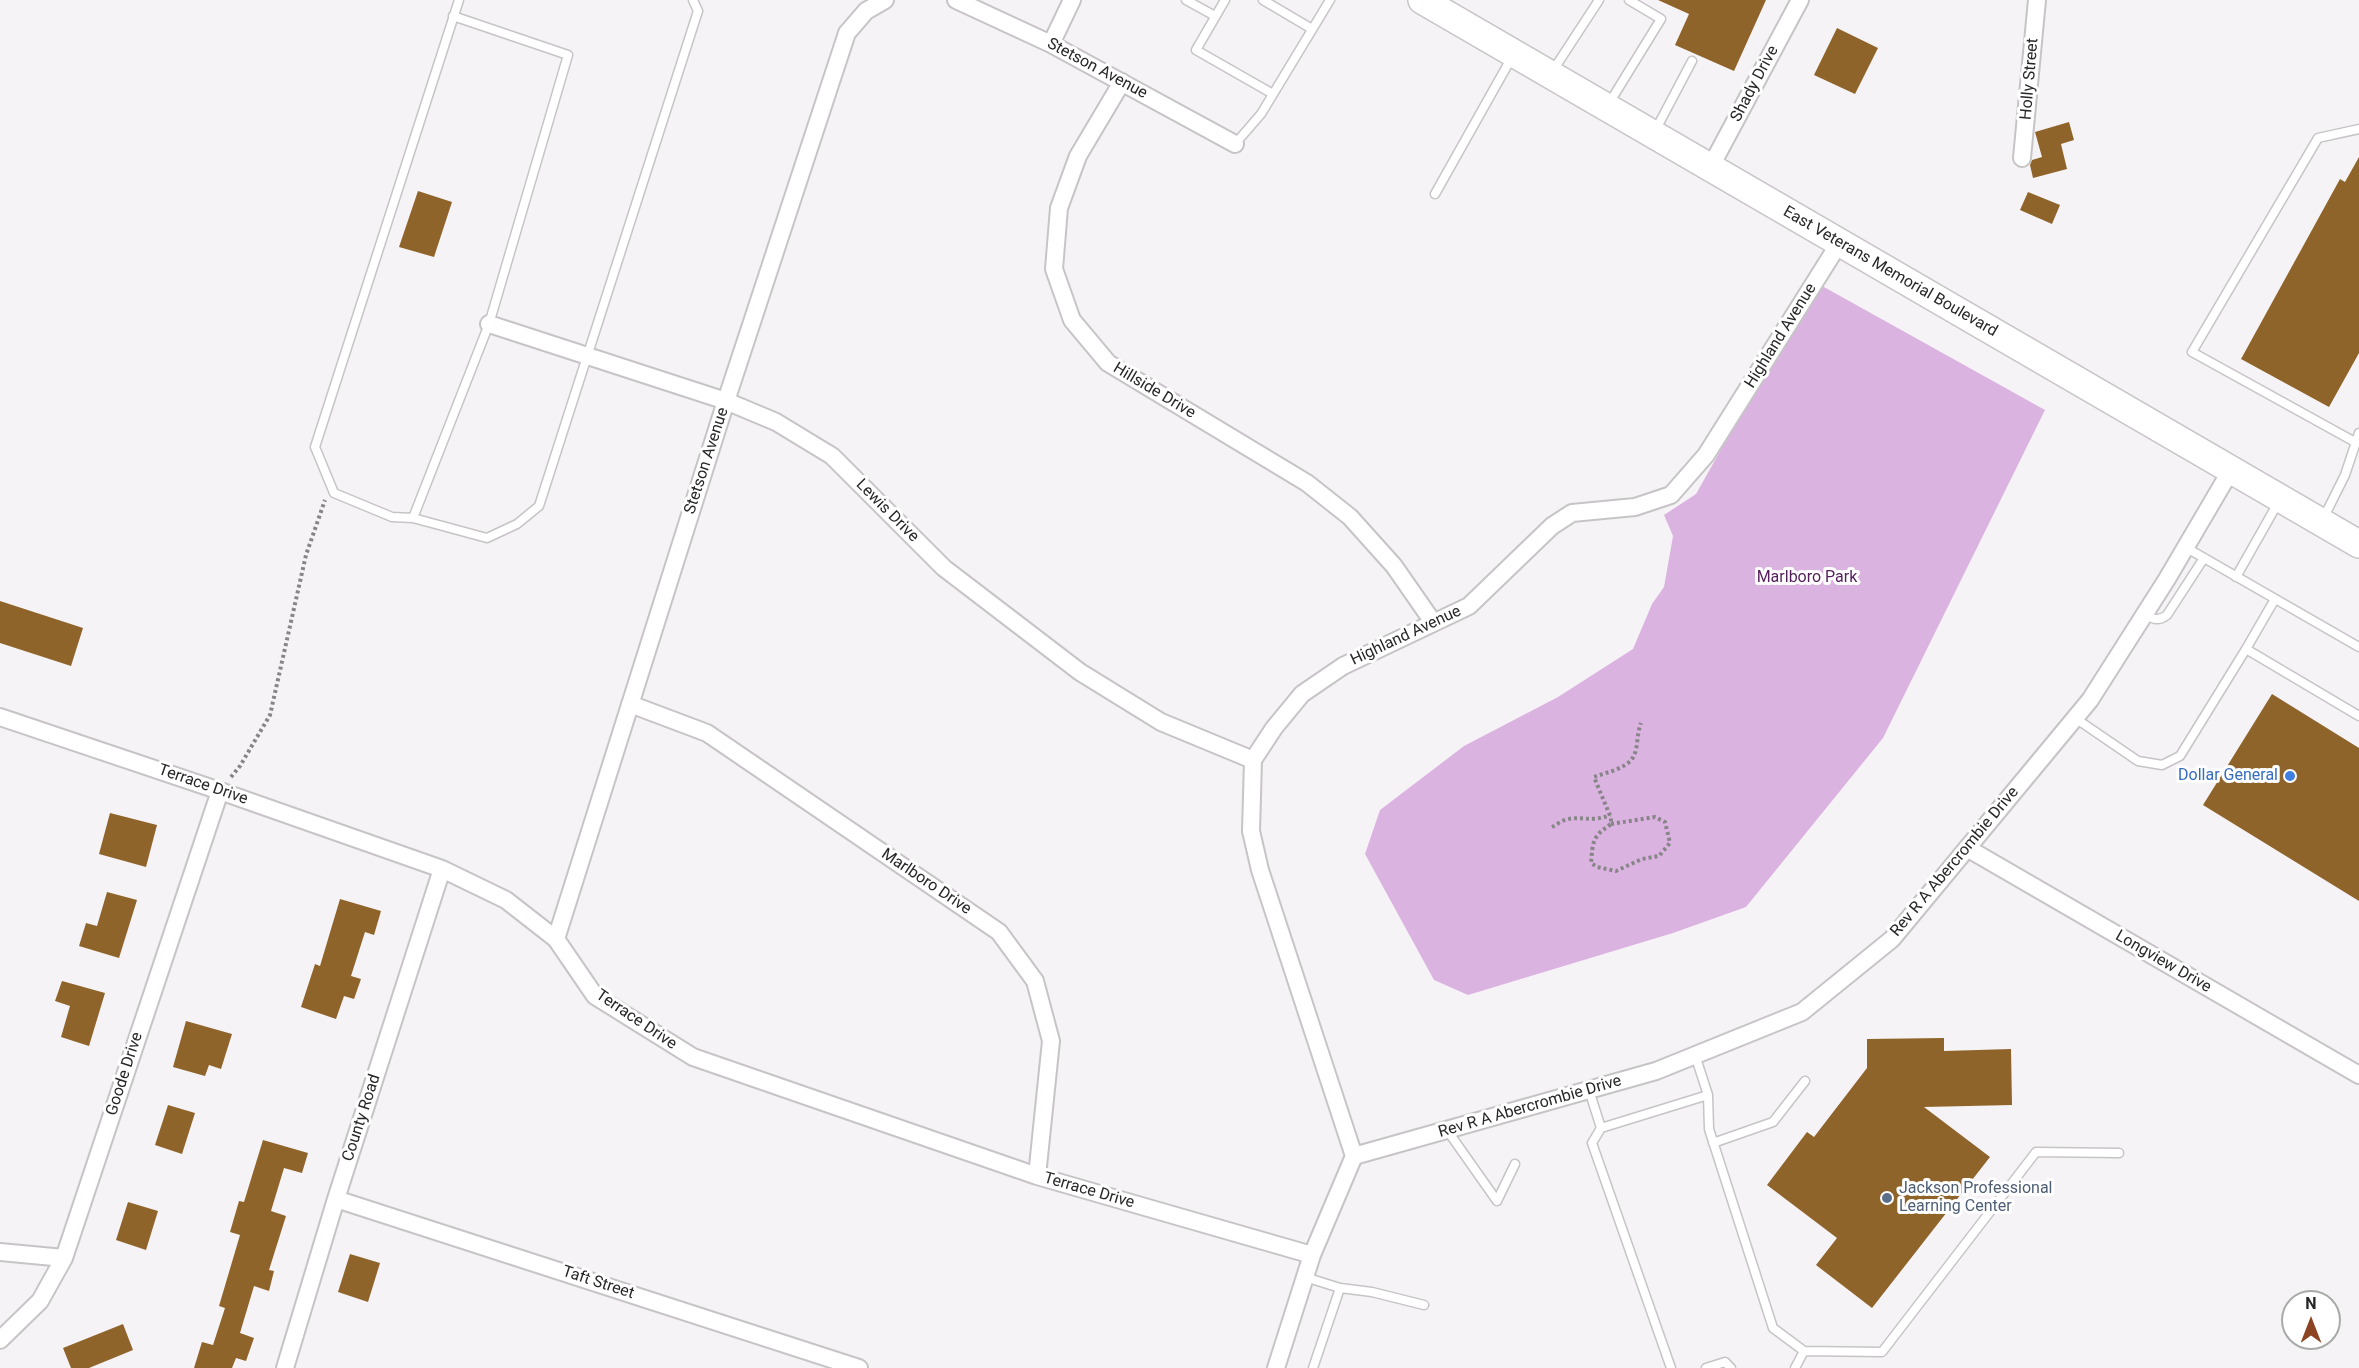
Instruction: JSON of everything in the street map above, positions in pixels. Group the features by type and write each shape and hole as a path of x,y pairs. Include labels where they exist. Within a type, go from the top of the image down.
{"main road":[{"name":"East Veterans Memorial Boulevard","path":"1422,0 2359,544"}],"street":[{"name":"Stetson Avenue","path":"556,939 726,401 847,33 866,11 885,0"},
{"name":"Stetson Avenue","path":"956,0 1052,44 1235,144"},
{"name":"Shady Drive","path":"1710,168 1800,0"},
{"name":"Holly Street","path":"2022,158 2037,0"},
{"path":"1052,44 1069,1"},
{"name":"Hillside Drive","path":"1122,82 1078,156 1059,208 1054,268 1072,320 1108,363 1307,483 1350,517 1394,566 1433,622"},
{"name":"Highland Avenue","path":"1253,760 1274,728 1302,694 1343,666 1469,606 1552,526 1572,513 1635,507 1671,495 1706,455 1840,242"},
{"name":"Lewis Drive","path":"489,324 726,401 776,422 832,456 944,568 1080,672 1161,722 1253,760"},
{"name":"Rev R A Abercrombie Drive","path":"1354,1156 1656,1071 1802,1012 1892,939 2090,700 2186,547 2231,470"},
{"name":"Marlboro Drive","path":"630,704 707,733 999,932 1035,981 1052,1041 1037,1176"},
{"name":"Terrace Drive","path":"0,717 442,869 506,900 556,939 595,996 693,1057 1037,1176 1312,1255"},
{"path":"1253,760 1251,831 1260,870 1354,1156 1312,1255 1276,1368"},
{"name":"Goode Drive","path":"0,1340 40,1301 64,1258 220,791"},
{"name":"Longview Drive","path":"1967,848 2359,1075"},
{"name":"County Road","path":"285,1368 336,1199 442,869"},
{"name":"Taft Street","path":"336,1199 860,1368"},
{"path":"0,1252 64,1258"}],"lane":[{"path":"459,0 315,447 334,493 392,517 413,518 488,538 517,524 539,506 698,11 693,0"},
{"path":"1186,0 1215,16"},
{"path":"1225,0 1196,50 1273,94"},
{"path":"1263,0 1312,29"},
{"path":"1235,144 1261,114 1330,0"},
{"path":"1550,75 1599,0"},
{"path":"1607,108 1660,19 1629,0"},
{"path":"413,518 489,324 568,55 453,16"},
{"path":"1435,194 1514,54"},
{"path":"1653,135 1692,61"},
{"path":"2321,522 2345,475 2357,437 2192,352 2318,138 2359,129"},
{"path":"2236,577 2281,498"},
{"path":"2186,547 2359,648"},
{"path":"2144,614 2154,620 2161,620 2167,615 2204,558"},
{"path":"2075,718 2138,761 2162,765 2180,756 2275,599"},
{"path":"2246,649 2359,716"},
{"path":"1695,1055 1708,1095 1709,1130 1773,1328 1804,1352 1882,1352 2036,1152 2119,1153"},
{"path":"1713,1143 1773,1122 1805,1081"},
{"path":"1589,1090 1601,1128"},
{"path":"1671,1368 1592,1143 1601,1128 1708,1095"},
{"path":"1447,1130 1497,1201 1515,1164"},
{"path":"1305,1277 1340,1288 1372,1292 1424,1305"},
{"path":"1313,1368 1340,1288"},
{"path":"1796,1368 1804,1352"},
{"path":"1706,1368 1725,1362 1731,1368"}],"path":[{"path":"220,791 240,766 270,715 306,555 331,485"},
{"path":"1611,824 1610,815 1594,777 1626,765 1635,754 1636,738 1641,723"},
{"path":"1552,827 1565,820 1578,818 1588,820 1610,815"},
{"path":"1655,817 1665,822 1670,843 1659,856 1642,859 1616,871 1598,867 1591,863 1593,843 1596,834 1611,824 1655,817"}],"green space":[{"name":"Marlboro Park","path":"1815,282 2045,410 1883,738 1746,907 1673,933 1468,995 1434,980 1365,854 1380,810 1464,746 1558,697 1633,649 1652,604 1664,587 1673,536 1664,515 1696,494"}],"building":[{"path":"1658,0 1766,0 1734,71 1675,45 1689,14"},
{"path":"1837,28 1878,48 1855,94 1814,75"},
{"path":"2069,122 2074,140 2061,144 2067,169 2033,178 2030,165 2032,160 2042,157 2035,132"},
{"path":"2359,157 2359,353 2329,407 2241,359 2340,179 2345,182"},
{"path":"418,191 452,202 434,257 399,247"},
{"path":"2028,192 2060,205 2052,224 2020,210"},
{"path":"0,601 83,628 71,666 0,643"},
{"name":"Dollar General","path":"2272,694 2359,748 2359,901 2203,805"},
{"path":"110,813 157,825 146,867 99,854"},
{"path":"107,892 137,900 119,958 79,946 86,923 97,926"},
{"path":"340,899 381,911 374,935 365,932 351,976 361,979 354,999 344,996 336,1019 301,1007 315,964 320,966"},
{"path":"62,981 105,993 89,1046 61,1037 70,1006 55,1001"},
{"path":"186,1021 232,1034 221,1069 209,1065 205,1076 173,1067"},
{"path":"1944,1038 1944,1051 2011,1049 2012,1105 1924,1107 1990,1157 1872,1308 1816,1265 1837,1238 1767,1185 1807,1132 1814,1137 1867,1068 1867,1039"},
{"path":"168,1105 195,1113 182,1154 155,1145"},
{"path":"263,1140 308,1153 302,1173 284,1168 271,1211 286,1216 269,1270 274,1271 269,1291 254,1286 240,1333 254,1338 246,1361 236,1358 232,1368 194,1368 202,1342 213,1345 225,1308 219,1306 240,1235 230,1232 239,1201 244,1202"},
{"path":"128,1202 158,1211 146,1250 116,1240"},
{"path":"350,1254 380,1263 368,1302 338,1292"},
{"path":"123,1324 133,1350 89,1368 71,1368 63,1348"}],"place":[{"name":"Dollar General","path":"2290,776"},
{"name":"Jackson Professional Learning Center","path":"1887,1198"}]}
